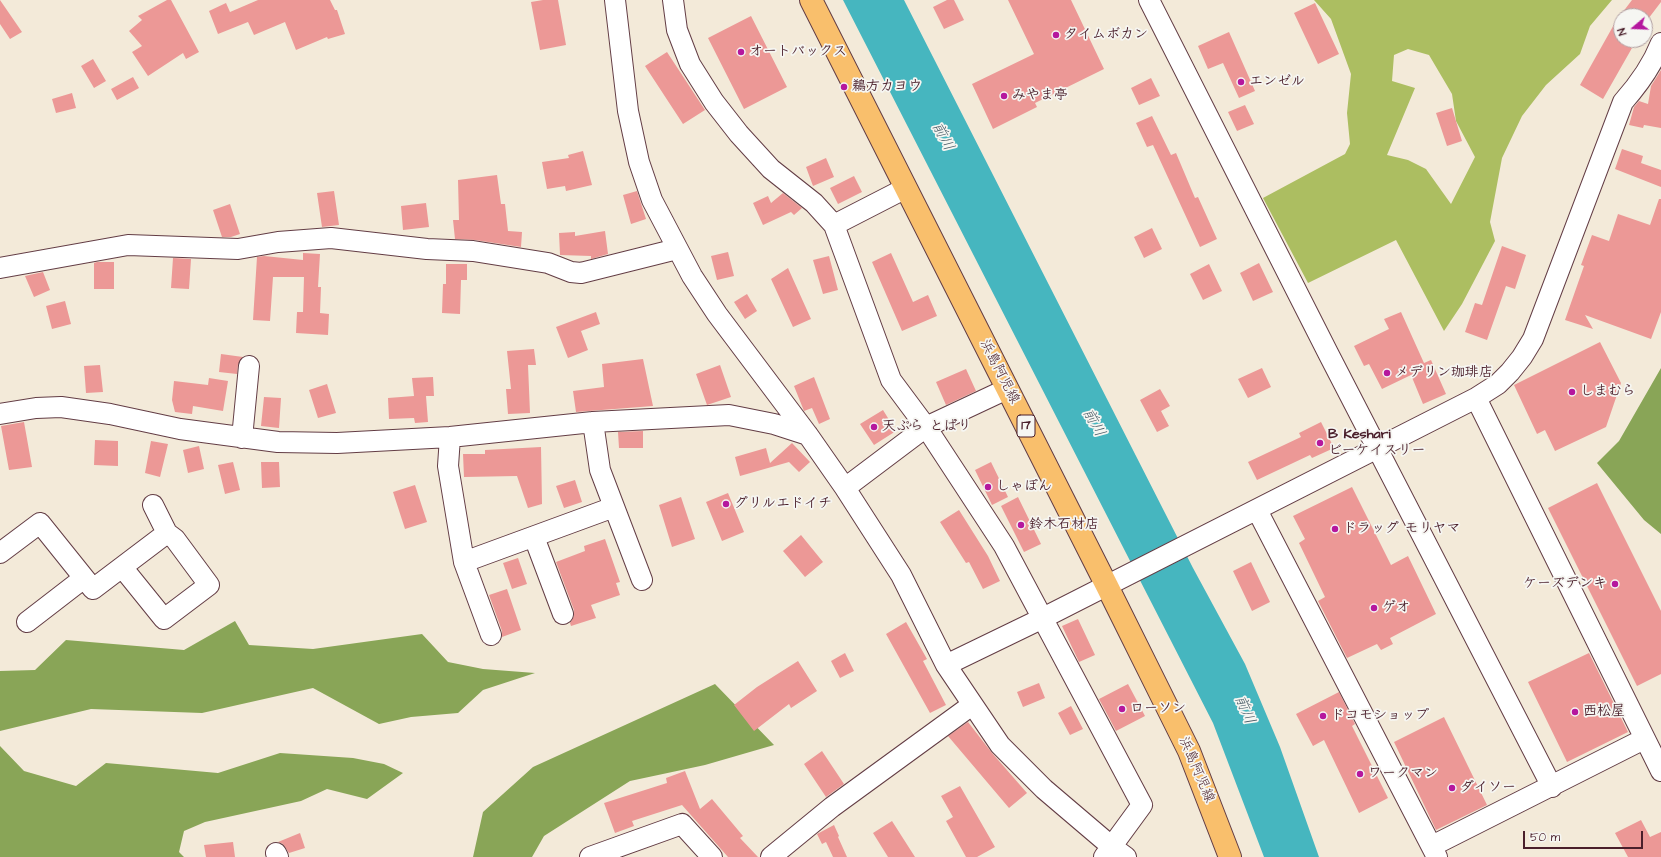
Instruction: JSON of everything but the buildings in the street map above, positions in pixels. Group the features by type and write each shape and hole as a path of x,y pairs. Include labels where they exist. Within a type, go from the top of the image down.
{"main road":[{"name":"浜島阿児線","path":"810,0 1007,389 1115,582 1189,751 1230,857"}],"street":[{"path":"615,0 628,111 639,162 652,200 692,276 717,314 808,435 845,488 902,575 946,665 1000,745 1044,789 1114,853 1142,805 1004,546 926,427 891,380 834,224 814,203 771,169 739,134 714,102 690,64 678,30 673,0"},
{"path":"1149,0 1552,787"},
{"path":"946,665 1205,537 1378,449 1476,398 1498,384 1522,357 1533,339 1623,102 1639,84 1654,60 1661,43"},
{"path":"834,224 906,188"},
{"path":"0,268 128,245 238,249 278,242 331,238 427,249 473,251 548,263 571,272 581,273 677,249"},
{"path":"242,438 249,366"},
{"path":"845,488 926,427 1007,389"},
{"path":"1476,398 1661,771"},
{"path":"0,414 36,408 60,407 242,438 278,442 338,443 450,437 594,422 729,415 774,424 808,435"},
{"path":"594,422 600,470 642,580"},
{"path":"450,437 448,466 464,562 490,635"},
{"path":"122,567 164,619 209,585 174,539 167,533 152,505"},
{"path":"464,562 614,507"},
{"path":"1257,510 1434,852 1552,787 1644,739"},
{"path":"0,553 40,523 93,589 167,533"},
{"path":"534,537 563,614"},
{"path":"27,622 84,578"},
{"path":"771,857 832,807 972,705"},
{"path":"590,857 682,824 712,857"}],"green space":[{"path":"1314,0 1612,0 1590,26 1580,54 1546,85 1522,116 1502,158 1490,222 1495,241 1462,304 1444,331 1396,240 1308,283 1263,198 1345,154 1350,144 1347,113 1351,74 1331,19","holes":["1408,49 1429,55 1452,94 1456,121 1475,157 1451,204 1426,169 1408,160 1387,155 1415,88 1392,81 1394,55"]},
{"path":"1661,368 1661,534 1644,520 1597,463 1619,441"},
{"path":"235,621 249,645 313,649 422,634 448,662 483,669 535,673 483,690 458,713 411,717 379,724 313,688 202,713 91,709 0,731 0,671 35,670 66,640 184,650"},
{"path":"715,684 774,745 705,765 630,781 544,836 532,857 473,857 483,812 533,767"},
{"path":"0,746 24,771 76,786 106,763 218,773 280,753 353,758 384,764 403,773 367,799 327,789 301,801 205,822 184,831 179,852 184,857 0,857"}],"water":[{"name":"前川","path":"843,0 904,0 1193,568 1245,664 1280,747 1319,857 1264,857 1213,723"}],"place":[{"name":"タイムボカン","path":"1056,35"},
{"name":"オートバックス","path":"741,52"},
{"name":"エンゼル","path":"1241,82"},
{"name":"鵜方カヨウ","path":"844,87"},
{"name":"みやま亭","path":"1004,96"},
{"name":"メデリン珈琲店","path":"1387,373"},
{"name":"しまむら","path":"1572,392"},
{"name":"天ぷら とばり","path":"874,427"},
{"name":"B Keshari ビーケイスリー","path":"1320,443"},
{"name":"しゃぼん","path":"988,487"},
{"name":"グリルエドイチ","path":"726,504"},
{"name":"鈴木石材店","path":"1021,525"},
{"name":"ドラッグ モリヤマ","path":"1335,529"},
{"name":"ケーズデンキ","path":"1615,584"},
{"name":"ゲオ","path":"1374,608"},
{"name":"ローソン","path":"1122,709"},
{"name":"西松屋","path":"1575,712"},
{"name":"ドコモショップ","path":"1323,716"},
{"name":"ワークマン","path":"1360,774"},
{"name":"ダイソー","path":"1452,788"}]}
